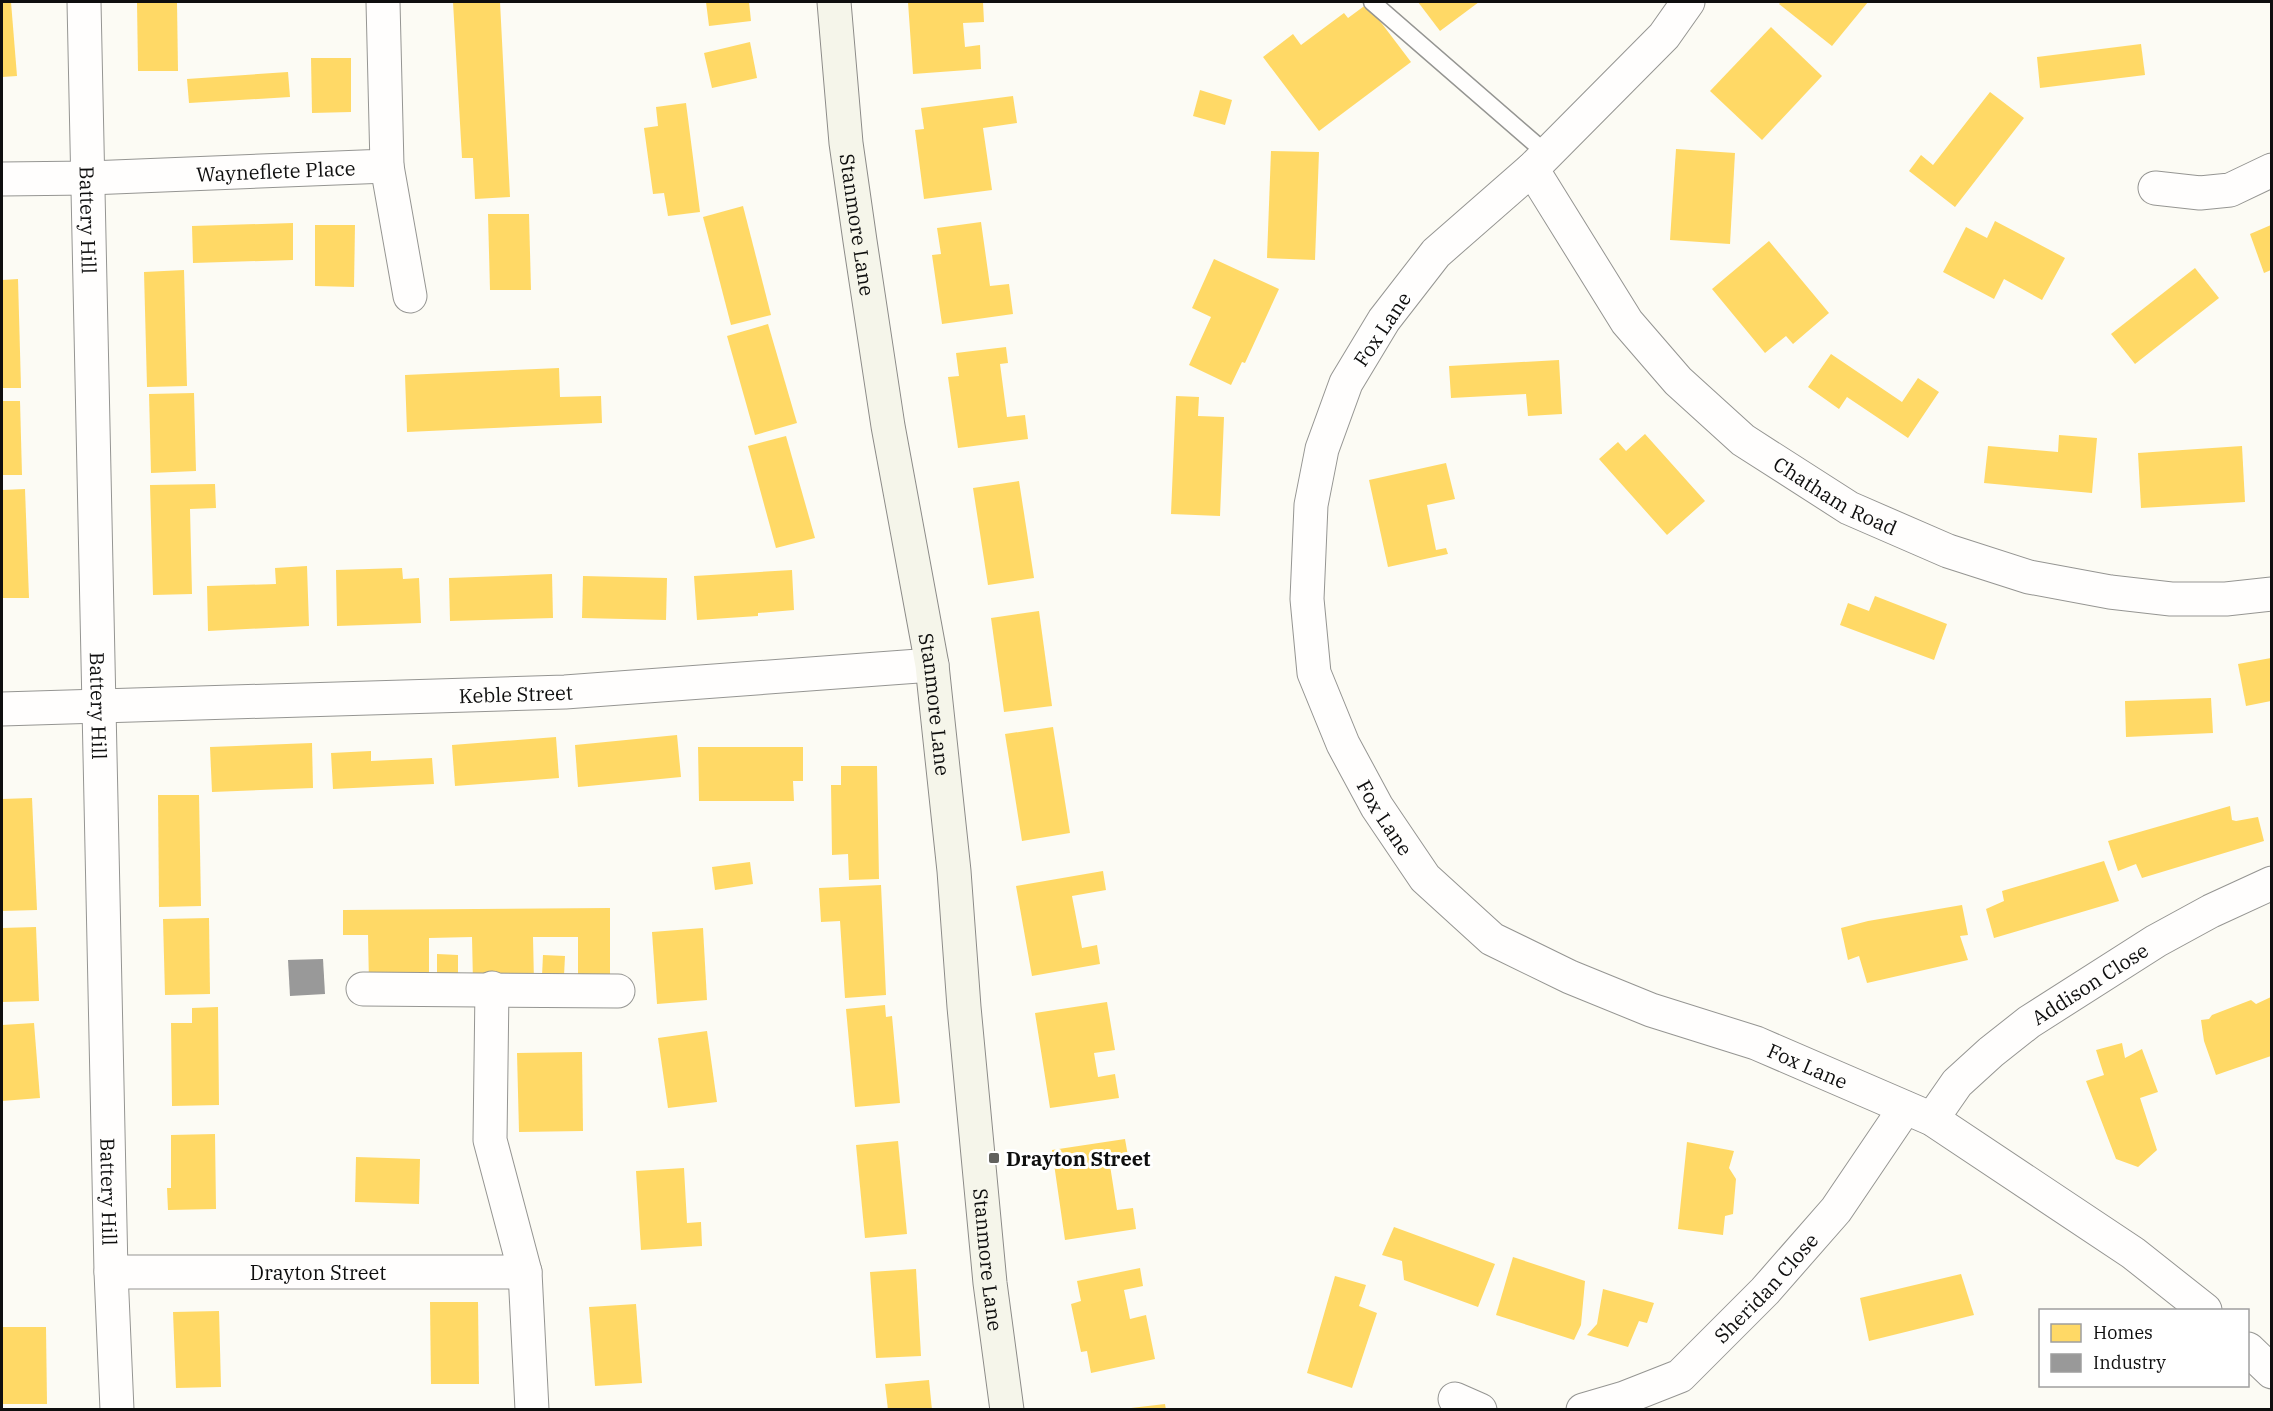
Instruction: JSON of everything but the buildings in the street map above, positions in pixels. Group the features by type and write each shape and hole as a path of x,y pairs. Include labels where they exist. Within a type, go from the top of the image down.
{"street":[{"name":"Battery Hill","path":"84,2 111,1272 117,1410"},
{"path":"383,2 387,166 410,296"},
{"name":"Stanmore Lane","path":"834,2 846,143 857,219 888,426 932,664 954,871 965,1018 990,1283 1007,1410"},
{"name":"Fox Lane","path":"1688,2 1664,36 1540,162 1436,253 1384,320 1346,383 1322,448 1311,505 1307,599 1314,673 1342,744 1377,807 1425,878 1492,939 1580,981 1651,1010 1756,1043 1918,1114 2133,1253 2203,1309"},
{"name":"Chatham Road","path":"1540,162 1627,322 1678,381 1743,440 1849,508 1948,551 2029,577 2110,592 2171,599 2271,594"},
{"name":"Wayneflete Place","path":"2,179 88,178 387,166"},
{"path":"2156,188 2200,193 2230,190 2271,171"},
{"name":"Keble Street","path":"2,709 565,692 932,664"},
{"name":"Addison Close","path":"1918,1114 2029,1022 2156,941 2211,911 2271,883"},
{"path":"363,989 492,988 618,991"},
{"path":"492,988 490,1140 525,1272 532,1410"},
{"name":"Sheridan Close","path":"1583,1410 1624,1398 1680,1376 1765,1291 1918,1114"},
{"name":"Drayton Street","path":"111,1272 525,1272"},
{"path":"2249,1351 2271,1372"}],"lane":[{"path":"1372,2 1540,162"}],"place":[{"name":"Drayton Street","path":"994,1158"}]}
